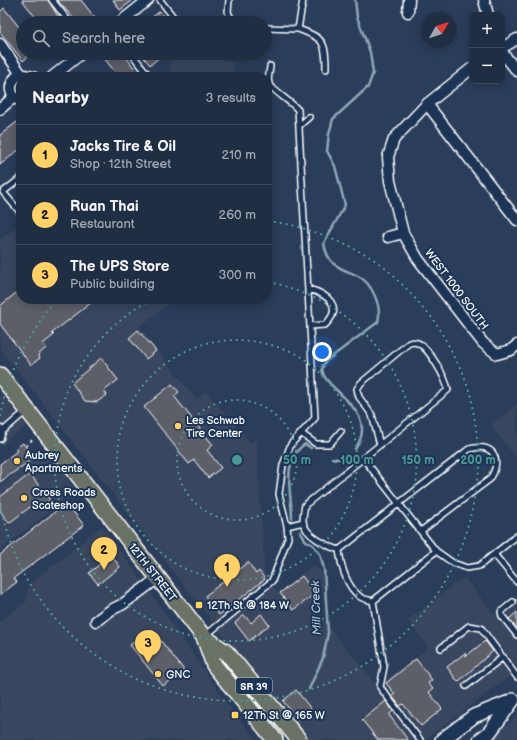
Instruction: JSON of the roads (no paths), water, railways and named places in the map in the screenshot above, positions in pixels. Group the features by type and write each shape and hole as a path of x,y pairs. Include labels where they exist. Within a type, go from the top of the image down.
{"main road":[{"name":"12TH STREET","path":"0,375 204,637 227,653 299,740"},
{"name":"12TH STREET","path":"204,637 214,665 274,740"},
{"path":"442,740 474,716 514,699"},
{"path":"480,740 489,733 514,699"}],"street":[{"path":"408,12 409,0"},
{"path":"484,0 487,12"},
{"path":"128,16 146,1"},
{"path":"505,46 517,39"},
{"path":"0,44 20,72"},
{"path":"505,56 517,71"},
{"path":"58,72 73,60"},
{"path":"469,70 427,104 517,220"},
{"path":"16,77 11,84 11,88 16,96"},
{"path":"0,109 16,100"},
{"name":"WEST 1000 SOUTH","path":"427,104 394,139 388,157 390,181 403,233 418,259 483,343 497,354 511,350 517,345"},
{"path":"388,236 403,233"},
{"path":"96,621 111,610 123,604 158,578"}],"lane":[{"path":"52,0 65,16"},
{"path":"160,0 173,16"},
{"path":"229,0 228,12 230,16"},
{"path":"298,29 303,0"},
{"path":"272,28 298,29 316,36 322,42 326,52 326,69"},
{"path":"137,60 146,72"},
{"path":"269,72 270,66"},
{"path":"204,637 272,581 288,538 278,494 283,465 291,444 302,434 315,418 298,110 291,102 272,88"},
{"path":"299,126 309,117"},
{"path":"16,182 3,192 16,206"},
{"path":"308,289 319,292 330,299 333,309 332,318 325,326 310,326"},
{"path":"338,550 328,547 310,533 303,522 305,505 363,458 380,445 448,390 446,380 424,347 417,342 409,342 361,383 357,389 358,396 372,416 380,445"},
{"path":"0,439 1,430 28,410"},
{"path":"302,434 316,444 330,444 341,431"},
{"path":"338,550 469,449 484,446 490,449 495,456 496,464 495,472 490,479 421,531"},
{"path":"363,458 436,551 453,563 467,568 479,566 517,536"},
{"path":"286,526 303,522"},
{"path":"338,550 340,566 347,579 359,596 373,601"},
{"path":"373,601 436,551"},
{"path":"494,554 517,582"},
{"path":"373,601 384,667 380,687 420,740"},
{"path":"513,602 501,612 502,616 517,635"},
{"path":"440,648 469,626 481,628 517,677"},
{"path":"466,686 503,656"}],"waterway":[{"name":"Mill Creek","path":"355,0 357,17 370,52 373,73 368,87 333,119 327,151 335,166 345,205 324,243 329,258 333,263 363,279 372,289 379,309 379,316 378,322 326,361 322,370 326,378 354,408 360,420 362,434 355,449"},
{"name":"Mill Creek","path":"292,518 289,478 292,459 297,451 305,444 311,448"},
{"name":"Mill Creek","path":"332,458 338,459 348,456"},
{"name":"Mill Creek","path":"300,532 306,541 313,545 320,554 324,569 328,633 323,658 309,689"}],"place":[{"name":"Les Schwab Tire Center","path":"178,426"},
{"name":"Aubrey Apartments","path":"17,461"},
{"name":"Cross Roads Scateshop","path":"24,498"},
{"name":"Ruan Thai","path":"104,570"},
{"name":"Jacks Tire & Oil","path":"227,587"},
{"name":"12Th St @ 184 W","path":"199,605"},
{"name":"The UPS Store","path":"148,663"},
{"name":"GNC","path":"158,674"},
{"name":"12Th St @ 165 W","path":"235,715"}]}
